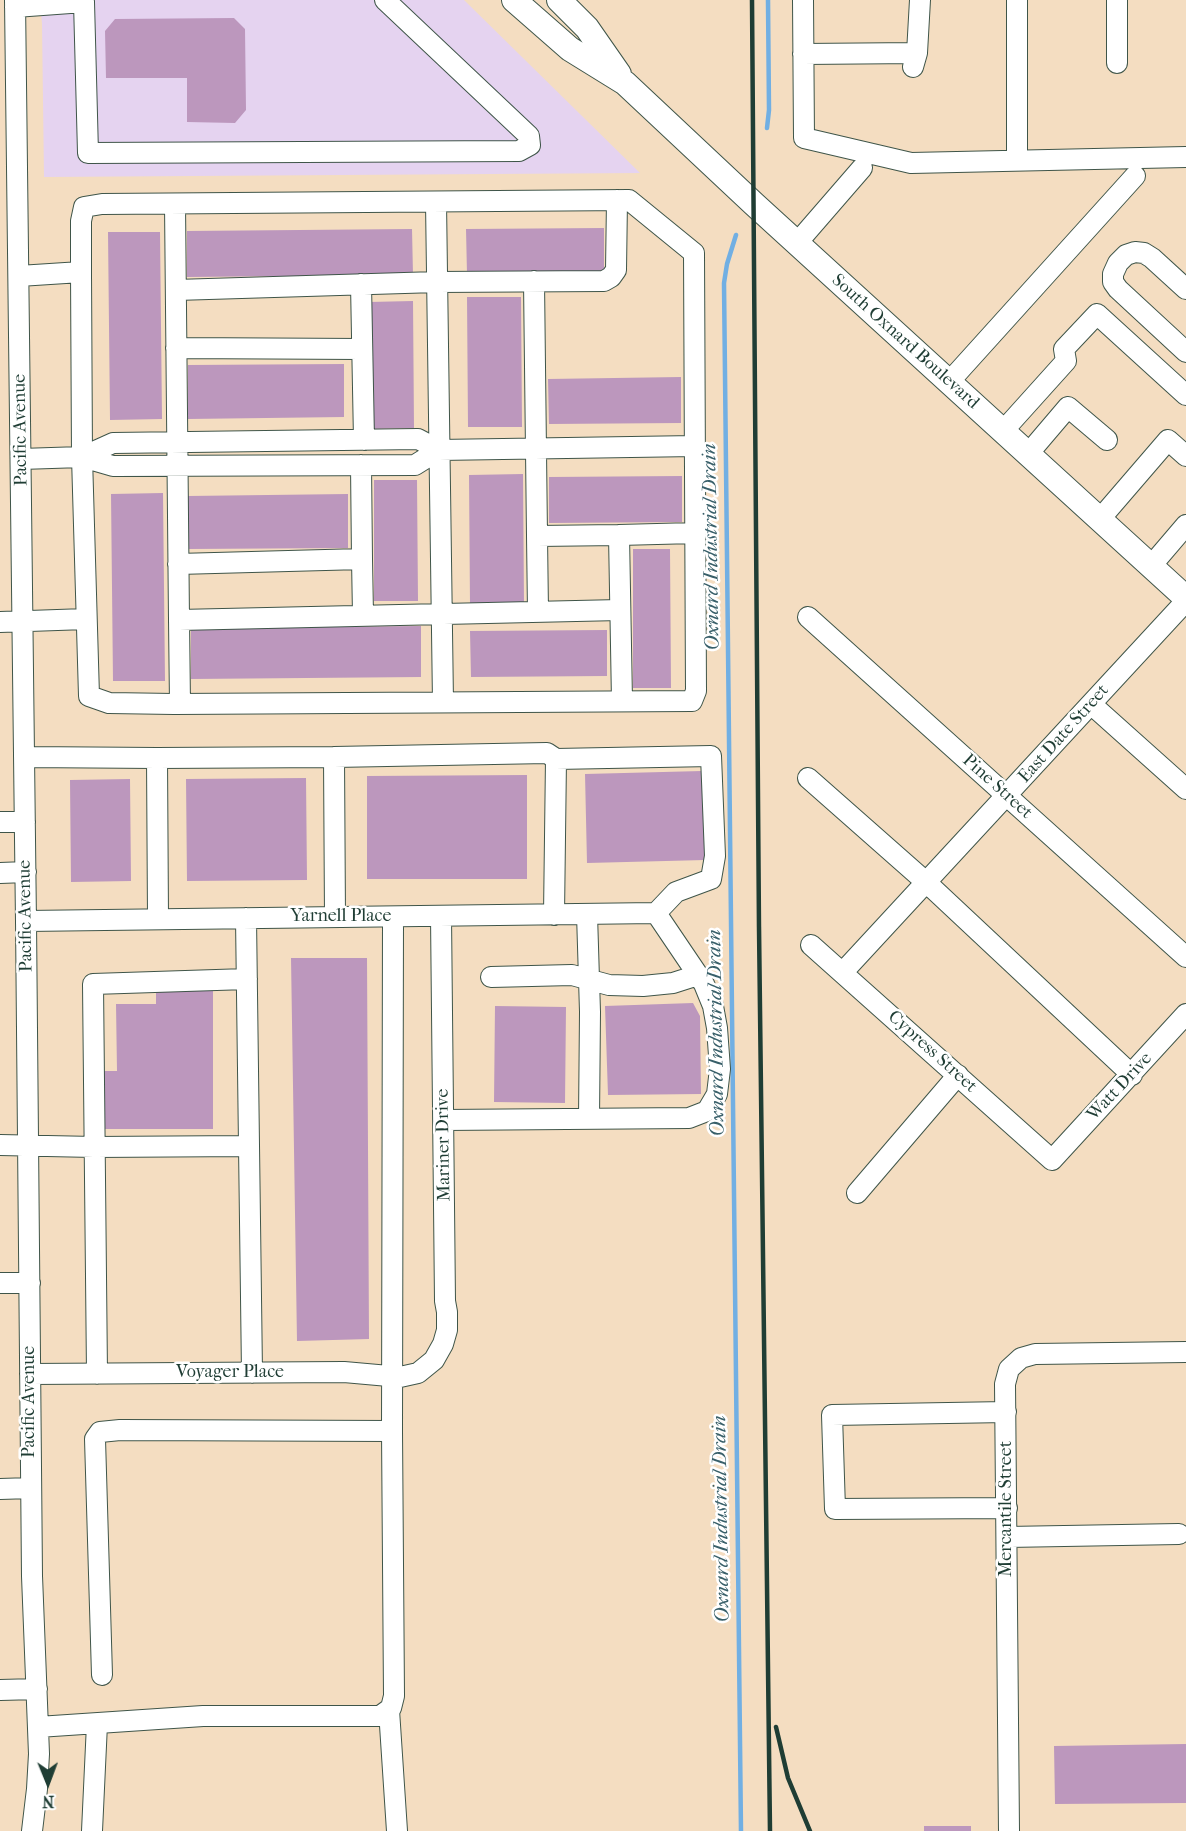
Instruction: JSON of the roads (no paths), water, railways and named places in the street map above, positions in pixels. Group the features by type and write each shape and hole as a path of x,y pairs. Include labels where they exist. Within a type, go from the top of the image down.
{"main road":[{"name":"South Oxnard Boulevard","path":"514,0 570,49 625,83 796,243 1186,599"},
{"name":"South Oxnard Boulevard","path":"559,0 587,28 625,83"}],"street":[{"path":"15,4 83,1 88,153 519,152 530,145 529,136 385,0"},
{"path":"803,0 804,138 911,163 1186,157"},
{"path":"803,54 915,60 920,0"},
{"path":"1017,0 1017,160"},
{"path":"1117,0 1117,63"},
{"name":"Pacific Avenue","path":"15,4 9,176 19,276 32,1576 38,1727 38,1790 32,1831"},
{"path":"796,243 862,168"},
{"path":"949,382 1135,176"},
{"path":"176,290 437,282 604,281 611,278 616,270 617,200"},
{"path":"629,200 694,253 696,691 692,701 180,704 109,703 89,696 82,457 81,221 84,207 102,204 436,201 629,200"},
{"path":"436,201 443,702"},
{"path":"175,204 180,704"},
{"path":"1186,289 1144,253 1135,252 1126,255 1118,263 1113,274 1113,282 1118,289 1186,352"},
{"path":"19,276 81,272"},
{"path":"534,281 538,612"},
{"path":"361,284 362,349 358,465 363,615"},
{"path":"1003,431 1066,361 1064,349 1098,314 1183,386"},
{"path":"176,348 362,349"},
{"path":"1028,454 1068,407 1107,440"},
{"path":"82,457 113,443 418,439 439,450 695,446"},
{"path":"1100,519 1168,440 1186,456"},
{"path":"21,459 82,457 113,466 415,465 439,450"},
{"path":"1151,566 1186,525"},
{"path":"537,536 695,532"},
{"path":"619,535 622,700"},
{"path":"178,564 362,559"},
{"name":"East Date Street","path":"843,972 1186,599"},
{"path":"179,620 620,610"},
{"name":"Pine Street","path":"808,618 1186,957"},
{"path":"0,622 86,619"},
{"path":"1091,704 1186,789"},
{"path":"25,758 334,757 548,753 556,759 711,756 715,856 711,879 676,892 656,913 698,975 713,1006 720,1069 717,1094 707,1112 689,1118 444,1120"},
{"path":"334,757 335,917"},
{"path":"157,758 158,918"},
{"path":"554,915 556,759"},
{"path":"808,778 927,883 1132,1075"},
{"path":"0,822 25,822"},
{"path":"0,873 26,872"},
{"name":"Yarnell Place","path":"27,921 656,913"},
{"path":"587,914 589,1119"},
{"name":"Mariner Drive","path":"426,1367 434,1360 443,1344 447,1330 441,916"},
{"path":"38,1727 203,1716 380,1716 391,1708 394,1696 393,917"},
{"path":"246,918 252,1373"},
{"name":"Cypress Street","path":"811,945 1052,1160"},
{"path":"490,976 572,975 609,985 643,986 673,983 698,975"},
{"path":"97,1374 93,984 247,979"},
{"name":"Watt Drive","path":"1052,1160 1186,1014"},
{"path":"857,1193 958,1075"},
{"path":"0,1145 249,1146"},
{"path":"0,1283 30,1283"},
{"name":"Mercantile Street","path":"1009,1831 1005,1384 1009,1369 1027,1355 1186,1352"},
{"name":"Voyager Place","path":"30,1374 344,1372 393,1377 418,1372 426,1367"},
{"path":"1006,1412 832,1415 835,1509 1006,1508"},
{"path":"102,1675 95,1439 100,1432 120,1430 392,1431"},
{"path":"0,1489 31,1488"},
{"path":"1007,1537 1179,1534"},
{"path":"0,1690 37,1689"},
{"path":"389,1710 397,1831"},
{"path":"92,1831 97,1724"}],"waterway":[{"name":"Oxnard Industrial Drain","path":"767,128 769,110 768,0"},
{"name":"Oxnard Industrial Drain","path":"736,235 724,283 741,1831"}],"railway":[{"path":"752,0 759,927 770,1831"},
{"path":"776,1727 788,1778 810,1831"}]}
